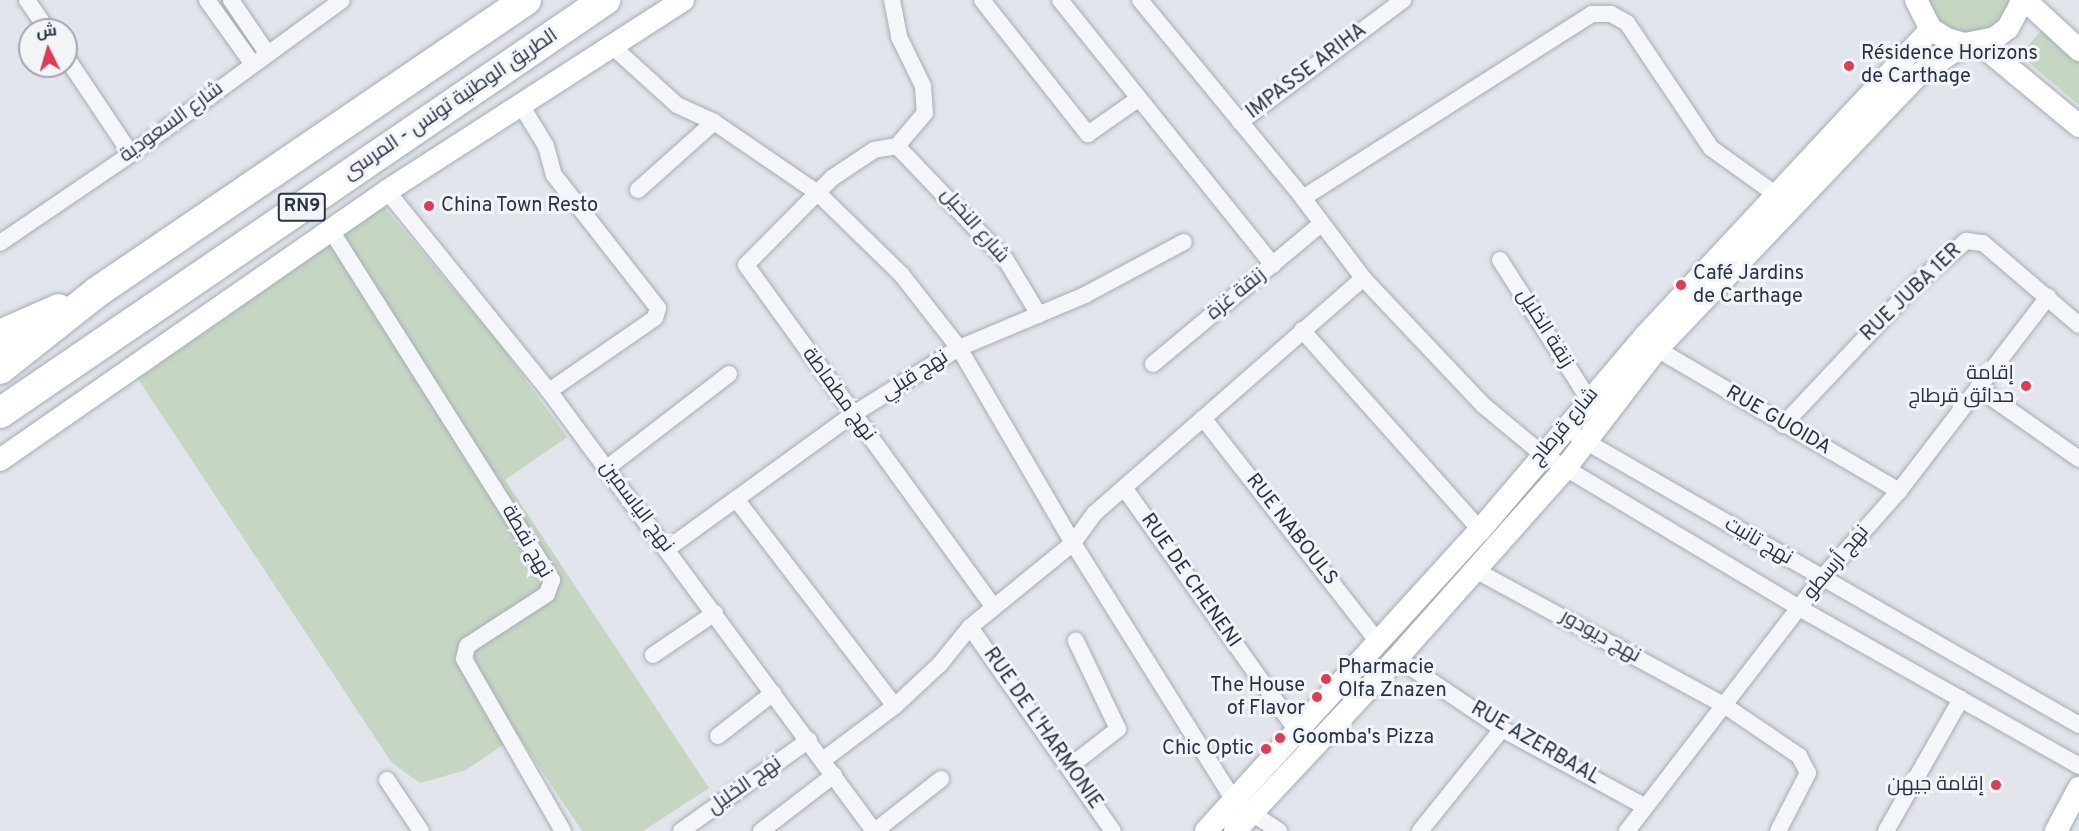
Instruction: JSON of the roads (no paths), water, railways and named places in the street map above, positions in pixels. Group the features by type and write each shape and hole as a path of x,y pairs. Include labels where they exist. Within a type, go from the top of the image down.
{"highway":[{"name":"RN9","path":"0,369 98,292 526,0"},
{"name":"الطريق الوطنية تونس - المرسى","path":"5,411 605,0"},
{"path":"0,335 98,292"}],"street":[{"path":"27,0 39,18"},
{"path":"207,0 252,63"},
{"path":"231,0 267,53"},
{"name":"شارع السعودية","path":"0,243 131,154 252,63 342,0"},
{"path":"0,460 332,232 387,191 682,0"},
{"path":"819,194 852,161 874,150 897,146 925,113 923,86 899,37 892,0"},
{"path":"982,0 1088,134 1138,99"},
{"path":"1060,0 1273,265"},
{"path":"1140,0 1303,198 1320,225 1363,278 1482,405 1542,454 1564,470 1799,608 2079,766"},
{"name":"IMPASSE ARIHA","path":"1240,122 1403,0"},
{"path":"1916,0 1931,29 1947,39 1972,44 2079,126"},
{"path":"2024,0 2079,50"},
{"name":"شارع قرطاج","path":"1206,831 1242,807 1397,658 1564,470 1657,349 1918,75 1972,44 2008,28 2024,0"},
{"path":"1303,198 1592,14 1611,14 1627,23 1711,148 1775,194"},
{"name":"شارع قرطاج","path":"1234,831 1242,807 1297,732 1480,530 1588,398 1775,194 1931,29"},
{"path":"612,46 677,105 714,122 819,194 901,274 959,348 1072,543 1242,807 1279,831"},
{"path":"78,75 131,154"},
{"path":"521,105 546,146 555,175 658,308 655,318 549,391"},
{"path":"638,190 714,122"},
{"name":"شارع النخيل","path":"897,146 1005,260 1039,315"},
{"name":"نهج الياسمين","path":"387,191 549,391 875,831"},
{"name":"نهج مطماطة","path":"819,194 746,265 852,415 993,606"},
{"name":"زنقة غزة","path":"1153,364 1320,225"},
{"name":"نهج نفطة","path":"332,232 552,580 548,594 467,646 464,659 563,831"},
{"name":"RUE JUBA 1ER","path":"1783,425 1917,283 1966,241 1983,243 2079,325"},
{"name":"نهج قبلي","path":"667,549 852,415 959,348 1085,295 1184,242"},
{"name":"زنقة الخليل","path":"1500,260 1588,398"},
{"path":"823,760 894,706 940,664 970,627 993,606 1072,543 1095,513 1363,278"},
{"name":"نهج أرسطو","path":"1627,831 1822,578 1899,491 2048,297"},
{"path":"1302,330 1480,530"},
{"name":"RUE GUOIDA","path":"1657,349 1899,491"},
{"path":"607,468 729,374"},
{"path":"1978,388 2079,459"},
{"name":"RUE NABOULS","path":"1203,418 1378,642"},
{"name":"نهج تانيت","path":"1565,427 1585,443 2079,724"},
{"name":"RUE DE CHENENI","path":"1125,489 1297,732"},
{"path":"736,499 894,706"},
{"name":"نهج ديودور","path":"1475,570 1724,705 1807,765 1808,773 1778,831"},
{"path":"653,655 715,613"},
{"name":"RUE DE L'HARMONIE","path":"970,627 1113,831"},
{"path":"1069,767 1118,729 1076,641"},
{"name":"RUE AZERBAAL","path":"1397,658 1502,729 1644,806"},
{"path":"718,736 773,693"},
{"path":"1886,831 1961,699"},
{"path":"1420,831 1502,729"},
{"name":"نهج الخليل","path":"681,831 808,740"},
{"path":"761,831 834,775"},
{"path":"875,831 941,779"},
{"path":"387,780 421,831"},
{"path":"2056,831 2079,788"}],"place":[{"name":"Résidence Horizons de Carthage","path":"1849,66"},
{"name":"China Town Resto","path":"429,206"},
{"name":"Café Jardins de Carthage","path":"1681,285"},
{"name":"إقامة حدائق قرطاج","path":"2026,386"},
{"name":"Pharmacie Olfa Znazen","path":"1326,679"},
{"name":"The House of Flavor","path":"1317,697"},
{"name":"Goomba's Pizza","path":"1280,738"},
{"name":"Chic Optic","path":"1266,749"},
{"name":"إقامة جيهن","path":"1996,785"}]}
